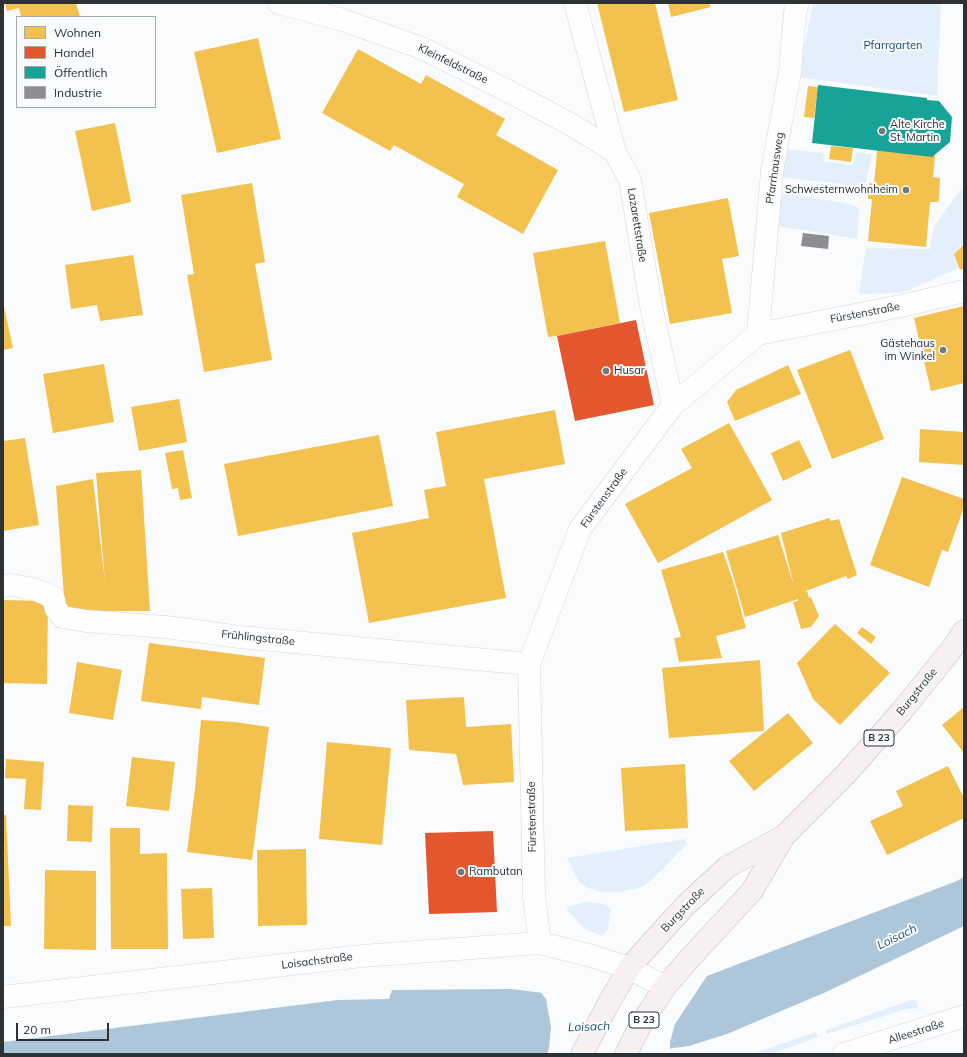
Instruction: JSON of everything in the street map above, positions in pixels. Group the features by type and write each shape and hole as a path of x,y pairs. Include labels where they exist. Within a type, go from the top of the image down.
{"main road":[{"name":"Burgstraße","path":"665,987 752,891 784,836 858,761 896,718 951,650 964,631"},
{"name":"Burgstraße","path":"629,968 687,904 727,867 784,836"},
{"name":"B 23","path":"582,1054 629,968"},
{"name":"B 23","path":"626,1054 641,1024 665,987"}],"street":[{"name":"Kleinfeldstraße","path":"279,3 343,20 424,49 572,125 615,152"},
{"name":"Lazarettstraße","path":"575,3 615,152 630,180 651,306 673,405"},
{"name":"Pfarrhausweg","path":"758,334 772,172 790,72 798,3"},
{"name":"Fürstenstraße","path":"540,942 534,896 529,664 580,529 673,405 758,334 906,305 964,291"},
{"name":"Frühlingstraße","path":"3,586 34,589 53,597 56,609 62,617 86,621 166,627 240,637 529,664"},
{"name":"Loisachstraße","path":"3,997 362,956 540,942 629,968 665,987"},
{"name":"Alleestraße","path":"844,1054 964,1016"}],"green space":[{"name":"Pfarrgarten","path":"813,3 941,3 937,96 798,77"},
{"path":"785,149 824,153 823,161 853,165 856,152 872,154 865,187 781,177"},
{"path":"964,186 964,245 954,253 959,268 902,293 859,294 866,248 930,249 934,226"},
{"path":"782,193 856,206 859,209 857,239 778,226"},
{"path":"685,839 687,844 643,887 619,892 602,892 588,888 579,882 567,858"},
{"path":"585,902 603,904 611,909 608,930 602,936 585,929 566,909 570,906"},
{"path":"911,1000 916,1000 918,1008 907,1009 826,1034 826,1030"},
{"path":"816,1032 818,1037 771,1054 752,1054"}],"water":[{"name":"Loisach","path":"964,877 964,926 826,992 727,1034 689,1046 630,1054 3,1054 3,1042 338,1000 389,999 392,990 511,989 593,999 646,997 699,979 957,881"}],"pier":[{"path":"709,973 675,1024 670,1042 670,1051 645,1054 547,1054 551,1027 546,999 539,990 593,997 645,995"}],"building: Wohnen":[{"path":"5,3 76,3 80,16 21,16 19,8 7,11"},
{"path":"597,3 655,3 678,100 624,112"},
{"path":"668,3 709,3 711,7 671,17"},
{"path":"258,38 281,139 217,153 194,52"},
{"path":"358,49 421,84 426,75 505,119 496,135 558,170 523,234 457,197 464,184 394,145 390,151 322,113"},
{"path":"808,86 818,87 814,118 804,117"},
{"path":"115,123 131,202 92,211 75,131"},
{"name":"Schwesternwohnheim","path":"879,130 937,135 933,177 940,178 939,199 938,202 930,202 926,247 868,241 872,199 868,199 868,192 869,183 874,184"},
{"path":"831,146 853,148 851,162 829,159"},
{"path":"252,183 265,262 255,264 272,360 204,372 187,275 194,274 181,195"},
{"path":"728,198 739,256 722,259 732,313 670,324 649,213"},
{"path":"605,241 620,323 548,337 533,253"},
{"path":"964,245 964,268 960,270 954,254"},
{"path":"133,255 143,315 100,321 97,305 71,309 65,265"},
{"path":"3,302 13,348 3,350"},
{"name":"Gästehaus im Winkel","path":"964,306 964,383 931,391 914,318"},
{"path":"850,350 884,439 832,459 797,370"},
{"path":"104,364 114,422 53,433 43,374"},
{"path":"788,365 801,394 735,421 727,402 736,390"},
{"path":"179,399 187,442 139,451 131,407"},
{"path":"555,410 565,464 484,479 506,598 369,623 352,533 429,518 424,490 446,486 436,432"},
{"path":"729,423 772,500 658,563 625,504 692,468 681,449"},
{"path":"920,429 964,432 964,465 919,462"},
{"path":"379,435 393,506 238,536 224,464"},
{"path":"25,438 39,525 3,531 3,441"},
{"path":"799,440 812,467 783,481 771,453"},
{"path":"183,450 192,498 180,500 178,488 172,489 165,453"},
{"path":"141,470 150,611 65,611 56,486 93,479 105,582 96,473"},
{"path":"902,477 964,499 964,507 948,552 942,550 929,587 870,565"},
{"path":"829,518 831,521 839,519 857,575 848,579 846,576 803,592 807,591 809,598 811,597 819,616 811,627 801,629 793,602 798,601 798,599 745,617 726,551 778,535 794,586 781,533"},
{"path":"723,552 734,584 746,628 716,636 722,658 679,662 674,638 681,637 661,570"},
{"path":"3,600 48,601 47,684 3,683"},
{"path":"835,624 890,673 840,725 813,699 797,663"},
{"path":"862,627 876,637 871,644 857,633"},
{"path":"149,643 265,658 259,705 202,697 201,709 141,701"},
{"path":"760,660 764,731 669,738 662,668"},
{"path":"77,662 122,670 113,720 69,713"},
{"path":"464,697 466,727 511,724 514,782 463,785 456,754 409,750 406,700"},
{"path":"964,707 964,753 942,725"},
{"path":"788,713 813,743 754,791 729,761"},
{"path":"201,720 235,722 269,727 252,860 187,852 195,789"},
{"path":"327,742 391,748 382,845 319,839"},
{"path":"132,757 175,762 169,811 126,806"},
{"path":"6,759 44,762 41,810 24,809 26,779 5,778"},
{"path":"685,764 688,828 625,831 621,768"},
{"path":"948,766 964,798 964,818 887,855 870,821 903,806 896,791"},
{"path":"68,805 93,806 92,842 67,841"},
{"path":"3,815 6,815 11,926 3,926"},
{"path":"110,828 140,828 140,854 167,853 168,949 111,949"},
{"path":"306,849 307,925 258,926 257,850"},
{"path":"45,870 96,871 96,950 44,949"},
{"path":"212,888 214,938 183,939 181,889"}],"building: Handel":[{"name":"Husar","path":"636,320 654,405 575,421 557,336"},
{"name":"Rambutan","path":"493,831 497,912 429,914 425,833"}],"building: Öffentlich":[{"name":"Alte Kirche St. Martin","path":"818,85 927,98 927,100 939,101 952,117 950,142 932,157 812,143"}],"building: Industrie":[{"path":"803,233 829,236 828,249 801,246"}],"place":[{"name":"Alte Kirche St. Martin","path":"882,131"},
{"name":"Schwesternwohnheim","path":"906,190"},
{"name":"Gästehaus im Winkel","path":"943,350"},
{"name":"Husar","path":"606,371"},
{"name":"Rambutan","path":"461,872"}]}
